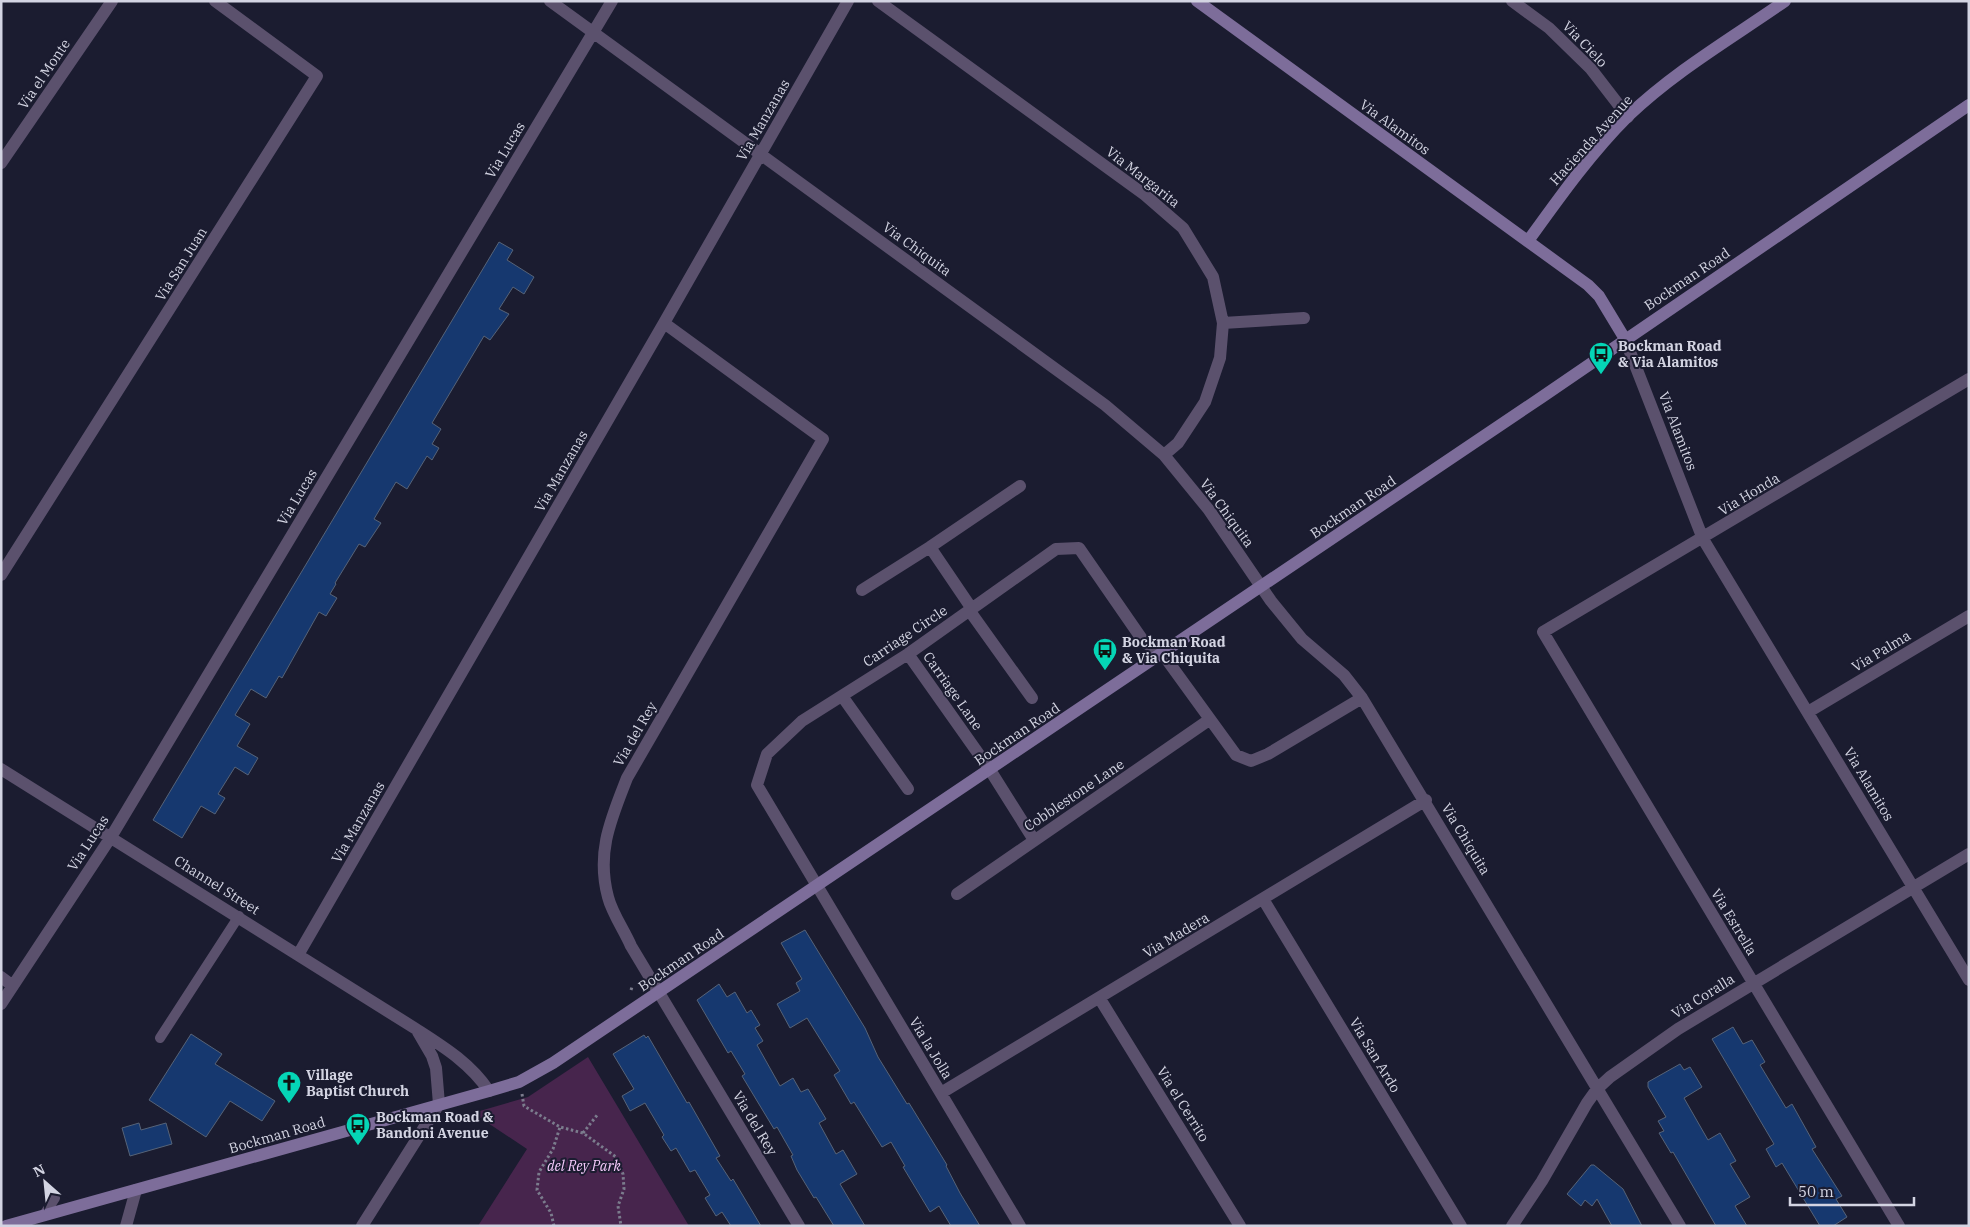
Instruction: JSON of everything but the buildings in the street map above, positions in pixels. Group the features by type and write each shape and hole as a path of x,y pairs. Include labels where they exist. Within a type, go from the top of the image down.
{"street":[{"name":"Via el Monte","path":"1,163 112,1"},
{"name":"Via San Juan","path":"1,575 318,76 215,1"},
{"name":"Via Chiquita","path":"550,1 1105,405 1164,454 1209,510 1261,586 1302,639 1344,675 1362,698 1426,800 1596,1089 1680,1226"},
{"name":"Via Lucas","path":"1,1004 111,837 612,1"},
{"name":"Via Manzanas","path":"298,955 848,1"},
{"name":"Via Margarita","path":"878,1 1145,195 1183,228 1213,277 1223,322 1220,358 1205,402 1178,443 1164,454"},
{"name":"Via Alamitos","path":"1197,1 1528,241 1599,296 1625,339 1703,539 1969,980"},
{"name":"Via Cielo","path":"1512,1 1549,28 1591,69 1628,117"},
{"name":"Hacienda Avenue","path":"1528,241 1566,188 1628,117 1680,72 1778,3"},
{"name":"Bockman Road","path":"6,1226 489,1091 519,1082 553,1063 1542,398 1625,339 1969,105"},
{"path":"1223,322 1304,318"},
{"name":"Via del Rey","path":"664,323 823,439 627,778 606,832 604,862 608,898 631,946 799,1226"},
{"name":"Via Honda","path":"1543,632 1703,539 1969,379"},
{"path":"862,590 1020,486"},
{"path":"930,547 970,610 1032,698"},
{"name":"Carriage Circle","path":"816,887 757,785 767,754 802,721 908,654 1056,549 1079,548 1144,642 1162,653"},
{"name":"Via Palma","path":"1808,712 1969,616"},
{"name":"Via Estrella","path":"1543,632 1899,1226"},
{"path":"1162,653 1236,756 1251,761 1268,754 1362,698"},
{"name":"Carriage Lane","path":"908,654 990,770 1034,840"},
{"path":"842,696 908,789"},
{"name":"Cobblestone Lane","path":"957,894 1209,720"},
{"name":"Channel Street","path":"1,769 416,1028 460,1058 478,1074 489,1091"},
{"name":"Via Madera","path":"941,1093 1100,999 1426,800"},
{"name":"Via Coralla","path":"1512,1226 1596,1089 1678,1029 1969,854"},
{"name":"Via la Jolla","path":"816,887 1020,1226"},
{"name":"Via San Ardo","path":"1263,899 1461,1226"},
{"path":"1,977 13,986"},
{"name":"Via el Cerrito","path":"1100,999 1240,1226"},
{"name":"Channel Street","path":"416,1028 432,1056 436,1068 439,1104"},
{"path":"362,1226 439,1104"},
{"path":"126,1226 136,1190"}],"lane":[{"path":"160,1038 239,916"},
{"path":"44,1215 55,1198"}],"path":[{"path":"519,1082 524,1106 560,1127 583,1133 616,1157 623,1174 624,1189 618,1206 620,1226"},
{"path":"583,1133 598,1114"},
{"path":"554,1226 551,1213 537,1190 539,1172 553,1149 560,1127"}],"green space":[{"name":"del Rey Park","path":"588,1057 689,1226 478,1226 527,1149 473,1113 528,1097"}],"place":[{"name":"Bockman Road & Via Alamitos","path":"1601,375"},
{"name":"Bockman Road & Via Chiquita","path":"1105,671"},
{"name":"Village Baptist Church","path":"289,1104"},
{"name":"Bockman Road & Bandoni Avenue","path":"358,1146"}]}
